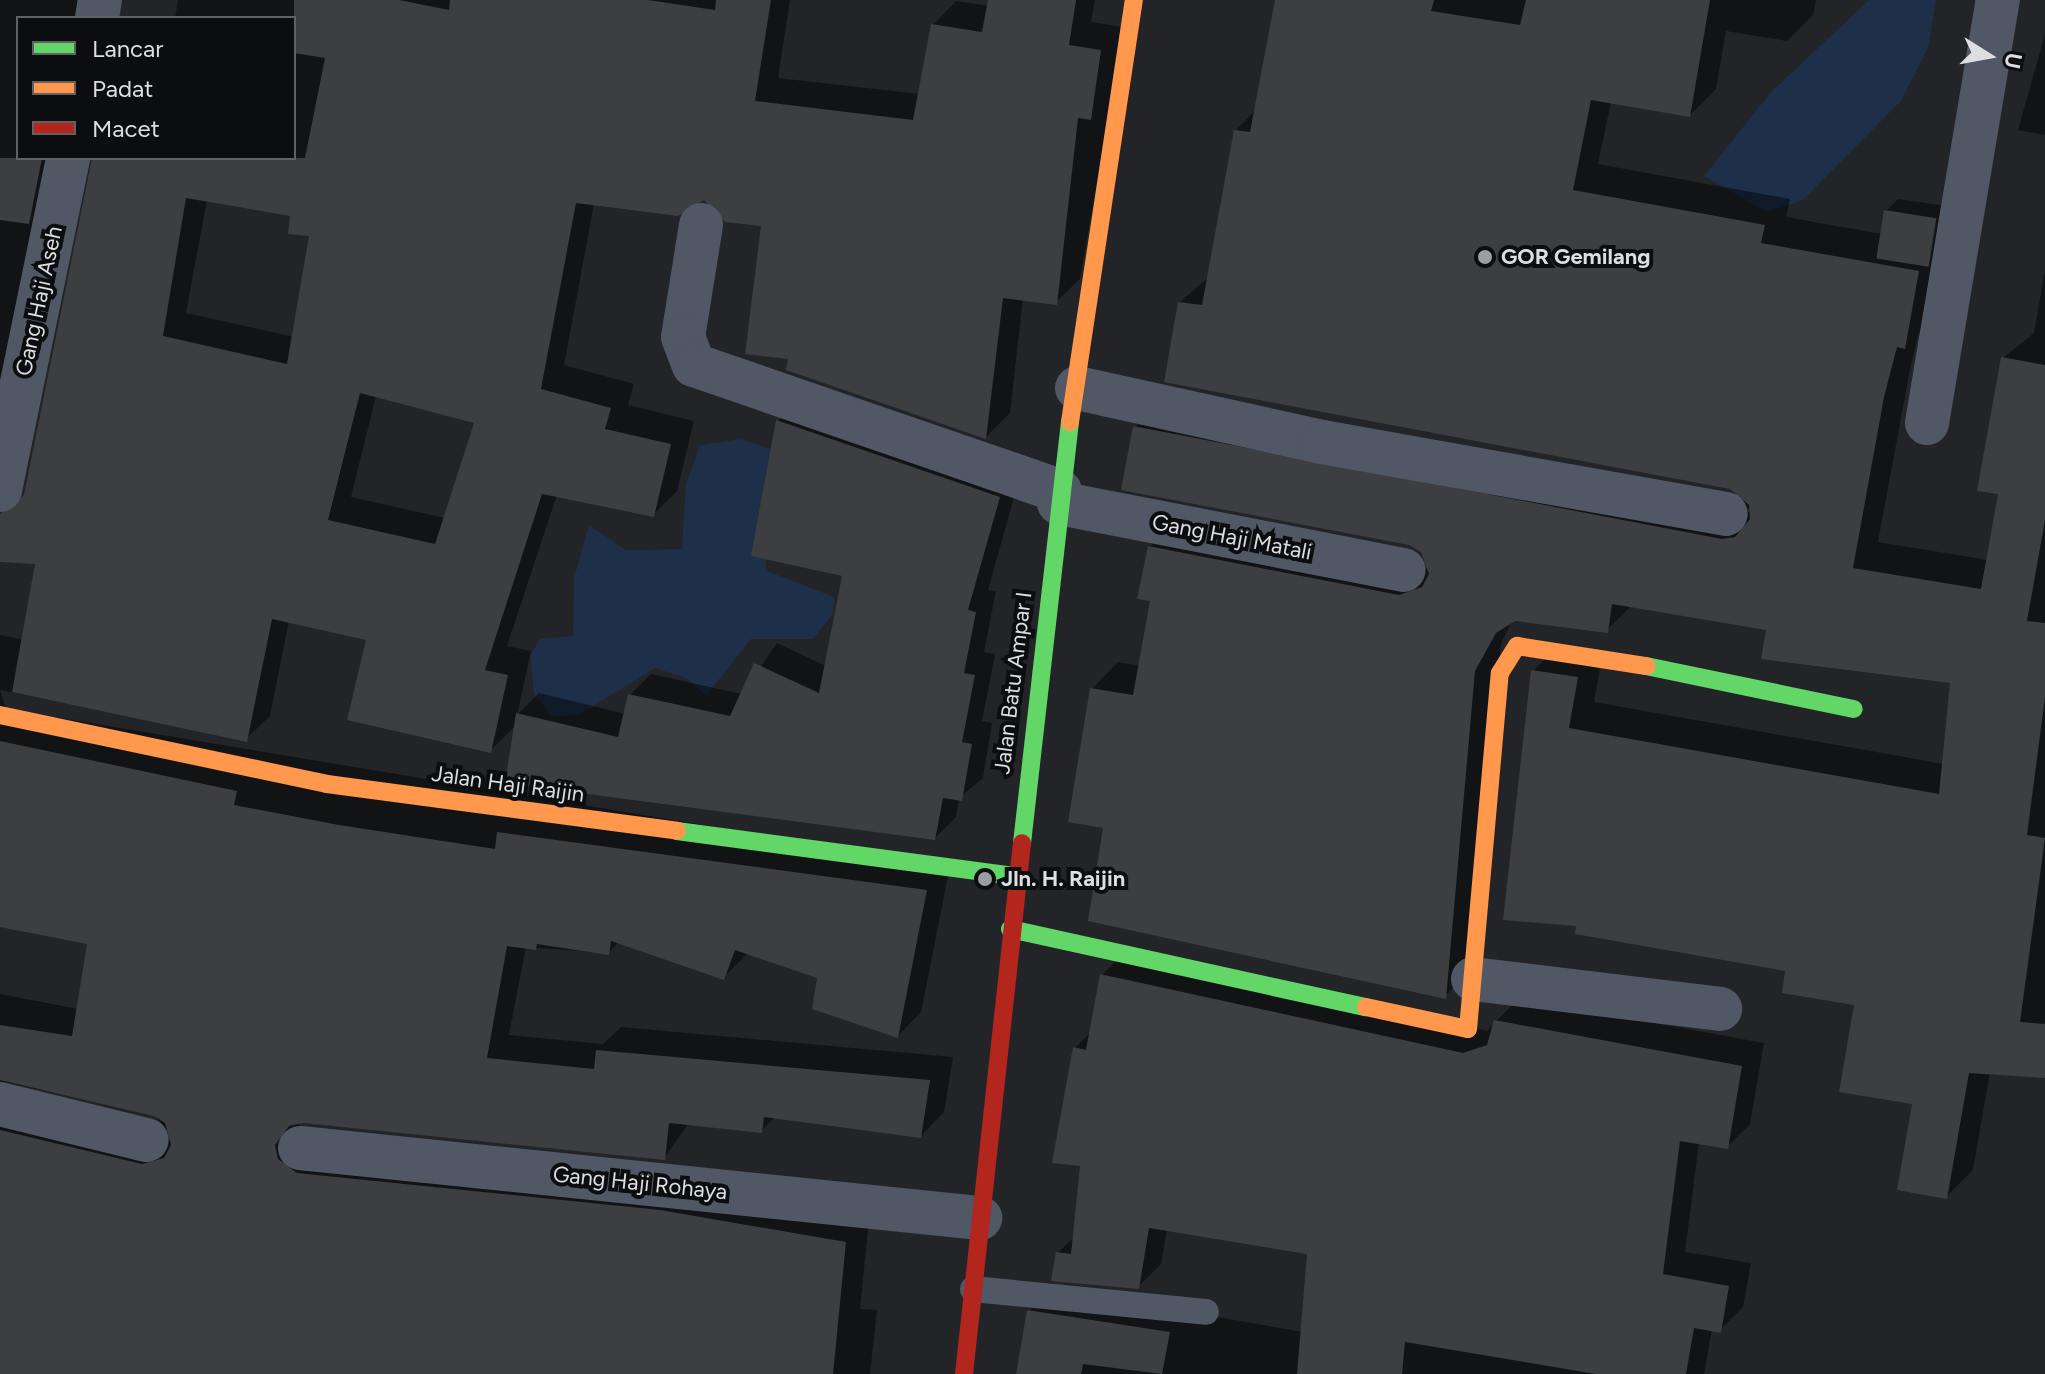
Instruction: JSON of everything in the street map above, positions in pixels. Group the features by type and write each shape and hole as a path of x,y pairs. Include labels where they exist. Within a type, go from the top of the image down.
{"street":[{"name":"Jalan Batu Ampar I","path":"964,1374 1014,876 1060,497 1134,0"},
{"path":"1927,423 1998,0"},
{"name":"Gang Haji Aseh","path":"0,490 68,160"},
{"name":"Gang Haji Matali","path":"701,225 683,337 694,365 1060,497 1404,570"},
{"path":"1077,388 1322,442 1726,514"},
{"path":"1010,929 1468,1029 1500,673 1517,646 1544,645 1854,709"},
{"name":"Jalan Haji Raijin","path":"0,715 327,784 1014,876"},
{"path":"1473,979 1720,1009"},
{"path":"0,1104 147,1140"},
{"name":"Gang Haji Rohaya","path":"300,1148 980,1218"}],"lane":[{"path":"973,1289 1206,1312"}],"shaded area":[{"path":"1869,0 1936,0 1928,48 1901,101 1803,200 1767,212 1704,176 1771,92"},
{"path":"741,439 773,450 762,538 767,571 834,597 833,614 813,639 751,639 706,696 686,678 655,668 579,715 552,717 534,694 530,656 540,639 573,636 574,578 589,525 626,550 682,549 686,484 700,445"}],"building":[{"path":"294,0 399,0 449,10 450,0 648,0 715,10 716,0 771,0 755,101 913,120 931,24 982,32 988,0 1076,0 1069,45 1101,50 1091,120 1078,118 1057,305 1003,298 986,439 786,370 788,359 745,354 761,226 725,222 704,200 678,216 576,203 541,389 611,408 605,429 671,444 654,517 542,494 485,670 508,675 491,753 347,720 366,640 272,619 247,742 12,692 35,564 0,562 0,514 24,495 92,160 305,158 325,58 296,53","holes":["186,198 290,216 288,234 309,236 287,364 163,336","360,393 474,423 435,544 328,520"]},
{"path":"1275,0 1434,0 1431,11 1520,25 1526,0 1710,0 1690,117 1591,100 1573,190 1765,225 1761,243 1919,271 1905,349 1897,347 1884,397 1853,568 1981,589 1998,494 1977,491 2001,357 2045,365 2045,520 2027,621 2045,623 2045,697 2027,835 2045,838 2020,1022 2045,1024 2045,1078 1969,1073 1947,1199 1897,1190 1912,1104 1839,1092 1854,1005 1782,993 1785,971 1575,934 1576,926 1503,920 1531,670 1578,677 1569,728 1939,794 1950,683 1761,659 1766,630 1612,604 1608,633 1515,621 1496,633 1475,671 1446,999 1088,921 1103,828 1068,822 1090,688 1133,695 1150,601 1137,599 1148,546 1399,595 1422,587 1429,574 1421,552 1409,545 1121,490 1133,426 1722,539 1735,537 1750,519 1749,505 1730,489 1164,382 1178,302 1202,305 1234,130 1250,132"},
{"path":"0,158 42,160 29,224 0,220"},
{"path":"1884,210 1936,218 1929,267 1876,258"},
{"path":"776,420 1000,497 968,610 976,612 964,673 975,675 962,742 972,744 962,801 943,798 935,840 505,783 516,713 618,737 628,694 730,716 754,663 819,693 842,576 751,556"},
{"path":"0,741 237,791 234,805 339,825 495,849 497,832 927,890 898,1038 812,1009 817,978 735,950 724,980 611,941 609,955 537,944 536,950 507,946 487,1058 594,1069 596,1050 930,1080 921,1138 764,1117 762,1133 669,1123 665,1160 303,1123 289,1126 275,1145 278,1159 297,1173 660,1210 846,1242 833,1374 0,1374 0,1130 142,1164 164,1158 171,1145 165,1123 154,1116 0,1080 0,1025 72,1036 87,944 0,927"},
{"path":"1100,974 1463,1053 1487,1045 1494,1020 1742,1066 1728,1149 1680,1141 1663,1274 1729,1286 1721,1333 1694,1328 1686,1374 1596,1374 1405,1342 1402,1374 1297,1374 1307,1254 1149,1228 1139,1289 1051,1281 1056,1252 1071,1254 1080,1166 1052,1163 1073,1047 1086,1050"},
{"path":"1027,1310 1170,1332 1162,1374 1083,1364 1081,1374 1016,1374"}],"traffic: fast":[{"path":"1022,843 1070,422"},
{"path":"1646,666 1854,709"},
{"path":"677,831 1014,876"},
{"path":"1010,929 1366,1007"}],"traffic: slow":[{"path":"1070,422 1134,0"},
{"path":"1366,1007 1468,1029 1500,673 1517,646 1646,666"},
{"path":"0,715 327,784 677,831"}],"traffic: jam":[{"path":"964,1374 1022,843"}],"place":[{"name":"GOR Gemilang","path":"1485,257"},
{"name":"Jln. H. Raijin","path":"985,879"}]}
